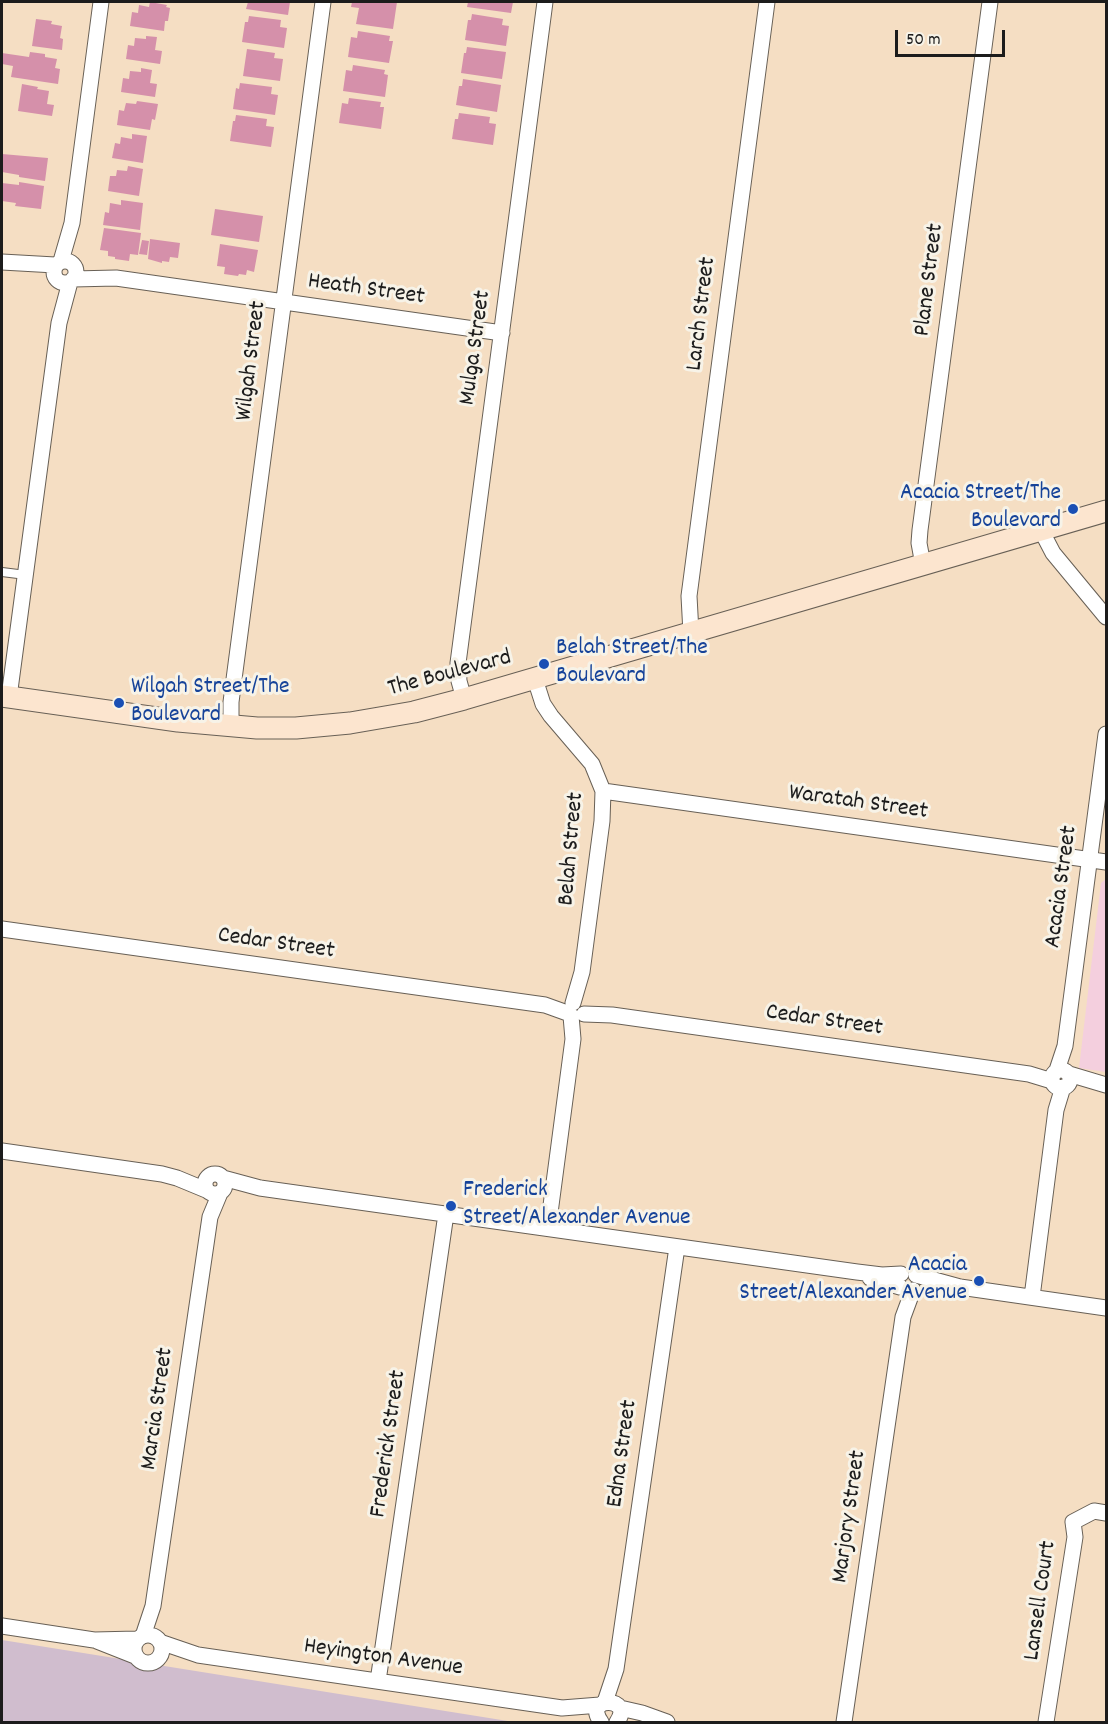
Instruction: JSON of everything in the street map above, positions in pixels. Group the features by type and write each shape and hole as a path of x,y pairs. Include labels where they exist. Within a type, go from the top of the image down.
{"street":[{"path":"5,697 26,575 101,2"},
{"name":"Wilgah Street","path":"231,727 231,702 322,2"},
{"name":"Mulga Street","path":"464,699 459,681 458,663 545,2"},
{"name":"Larch Street","path":"691,633 689,596 767,2"},
{"name":"Plane Street","path":"923,564 919,543 920,530 990,2"},
{"name":"Heath Street","path":"2,262 502,333"},
{"name":"The Boulevard","path":"5,697 231,727 296,728 350,723 414,712 464,699 1107,511"},
{"path":"1041,530 1053,553 1107,617"},
{"name":"Belah Street","path":"535,679 543,704 592,764 603,791 602,821 548,1228"},
{"name":"Acacia Street","path":"1032,1297 1107,734"},
{"name":"Waratah Street","path":"603,791 1107,862"},
{"name":"Cedar Street","path":"2,929 1104,1084"},
{"path":"2,1151 177,1178 214,1186 260,1188 857,1272 878,1281 960,1287 1107,1308"},
{"name":"Marcia Street","path":"149,1639 214,1186"},
{"name":"Frederick Street","path":"378,1681 446,1214"},
{"name":"Edna Street","path":"610,1714 677,1246"},
{"name":"Marjory Street","path":"844,1722 908,1284"},
{"name":"Lansell Court","path":"1046,1722 1074,1537 1073,1522 1094,1511 1107,1513"},
{"name":"Heyington Avenue","path":"2,1626 94,1640 149,1639 198,1655 562,1708 610,1714 642,1713 667,1722"},
{"path":"149,1639 162,1651 158,1659 146,1664 135,1656 133,1647 149,1639"},
{"name":"Heyington Avenue","path":"94,1640 135,1656"},
{"name":"Heyington Avenue","path":"158,1659 198,1655"},
{"name":"Heyington Avenue","path":"610,1714 632,1722"}],"lane":[{"path":"2,572 26,575"}],"shaded area":[{"path":"1106,879 1106,1072 1079,1068 1101,883"},
{"path":"2,1640 514,1722 2,1722"}],"building":[{"path":"150,2 167,5 166,7 170,8 164,31 130,26 132,12 138,13 139,5 149,7"},
{"path":"248,2 290,2 288,15 246,9"},
{"path":"352,2 397,2 393,29 356,24 359,8 351,7"},
{"path":"468,2 513,2 511,13 467,7"},
{"path":"472,14 503,19 502,25 509,26 506,46 465,40 468,20 471,20"},
{"path":"249,16 281,20 280,27 287,28 284,48 242,42 245,22 248,22"},
{"path":"36,19 52,21 51,24 62,26 60,38 63,39 62,50 32,46"},
{"path":"358,31 390,36 389,41 393,41 389,63 348,57 351,37 357,38"},
{"path":"146,36 157,37 155,50 162,51 160,64 126,59 128,45 134,46 135,38 146,39"},
{"path":"467,47 506,52 502,79 461,73"},
{"path":"247,49 275,53 274,58 283,59 280,81 243,76"},
{"path":"30,52 45,54 45,57 57,59 55,68 60,69 58,84 11,77 13,66 2,64 2,53 29,57"},
{"path":"353,65 385,70 384,74 388,75 385,97 343,91 346,70 352,71"},
{"path":"141,68 152,70 150,83 157,84 155,97 121,92 123,78 129,79 130,71 141,72"},
{"path":"463,79 501,85 497,112 456,105 459,86 462,86"},
{"path":"240,83 272,87 271,94 278,95 275,115 233,109 236,88 239,89"},
{"path":"22,84 49,91 47,104 54,105 52,116 18,111"},
{"path":"349,98 381,102 380,107 384,107 381,129 339,123 342,103 348,104"},
{"path":"137,101 158,104 155,120 152,119 150,130 117,125 119,110 124,111 126,103 136,104"},
{"path":"459,113 490,117 489,123 496,124 493,145 452,139 455,119 458,119"},
{"path":"236,115 267,119 266,126 274,127 271,147 230,141"},
{"path":"132,134 147,136 143,163 112,158 115,143 120,144 121,137 132,139"},
{"path":"2,154 48,158 45,181 2,172"},
{"path":"128,166 143,169 139,196 108,191 110,176 116,176 117,170 127,171"},
{"path":"19,182 44,186 41,209 15,206 16,203 2,201 2,183 19,185"},
{"path":"121,200 143,203 140,230 103,225 105,212 109,213 110,203 121,205"},
{"path":"215,209 263,216 259,242 211,235"},
{"path":"104,228 141,233 138,255 130,254 129,261 115,259 115,257 108,256 108,251 100,250"},
{"path":"150,239 180,243 178,258 170,257 169,262 162,261 162,263 148,259"},
{"path":"142,240 149,241 147,255 139,254"},
{"path":"220,244 258,250 254,272 247,270 246,275 239,274 238,276 224,274 225,267 217,266"}],"place":[{"name":"Acacia Street/The Boulevard","path":"1073,509"},
{"name":"Belah Street/The Boulevard","path":"544,664"},
{"name":"Wilgah Street/The Boulevard","path":"119,703"},
{"name":"Frederick Street/Alexander Avenue","path":"451,1206"},
{"name":"Acacia Street/Alexander Avenue","path":"979,1281"}]}
